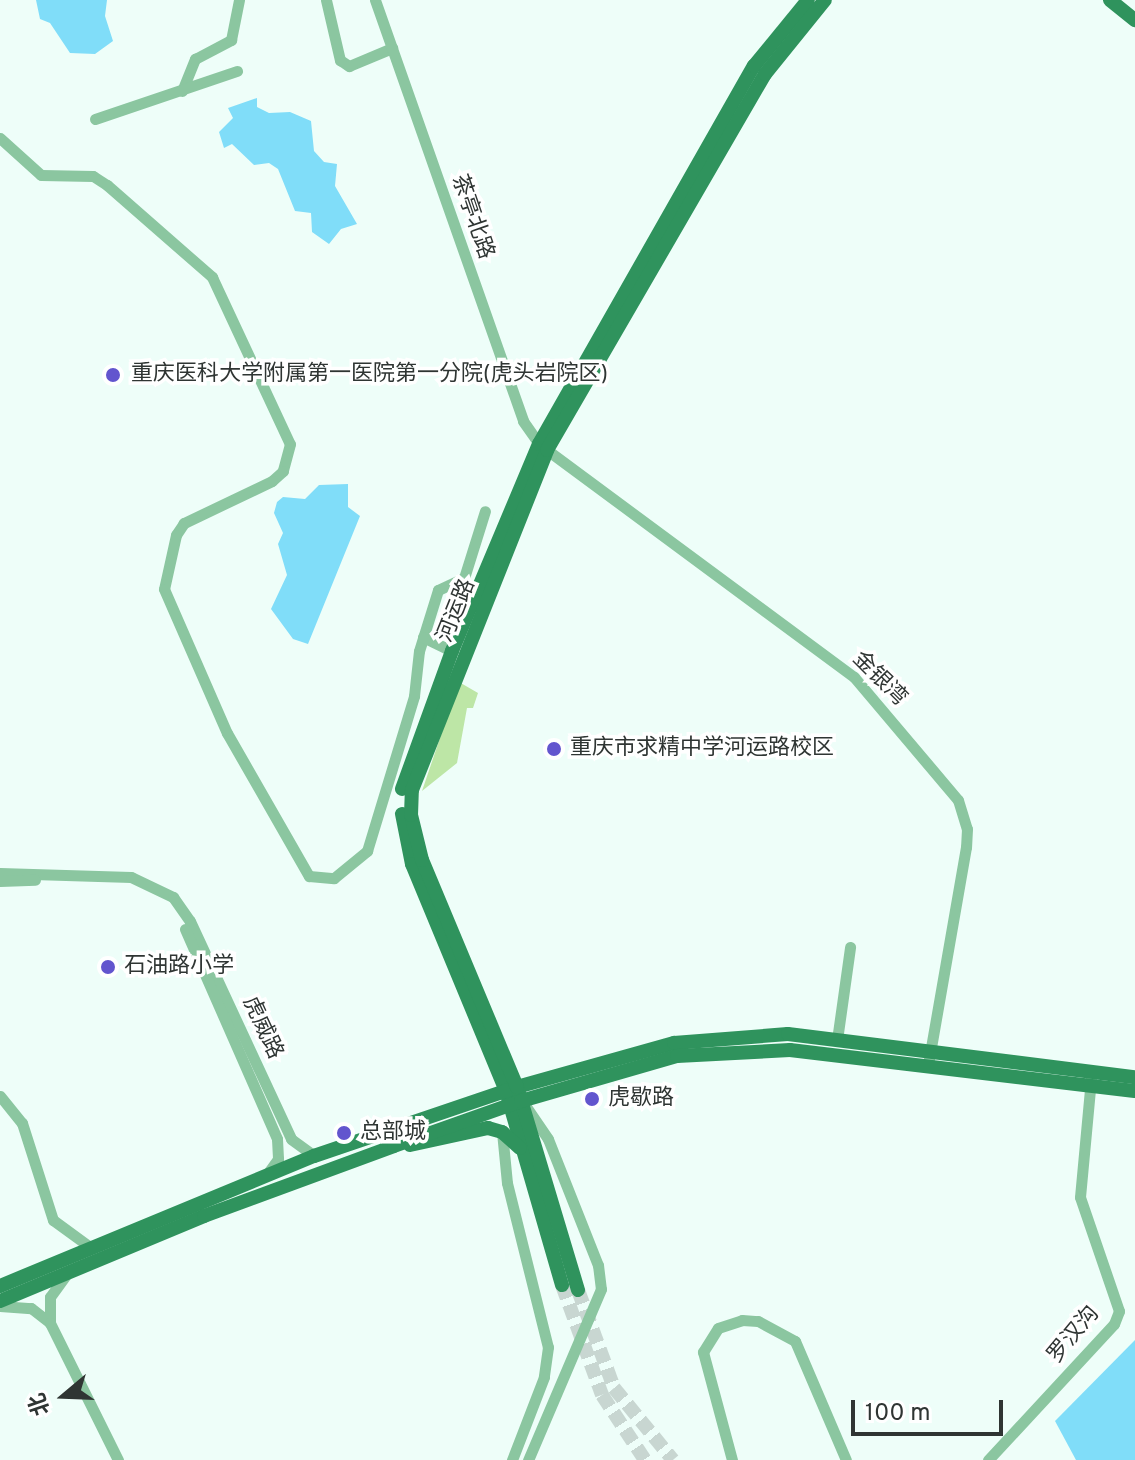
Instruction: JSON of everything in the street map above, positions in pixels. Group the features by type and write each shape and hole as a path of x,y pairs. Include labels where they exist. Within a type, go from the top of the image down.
{"main road":[{"name":"河运路","path":"562,1285 523,1152 513,1096 412,864 402,816 407,766 452,651 543,447 754,66 808,0"},
{"name":"河运路","path":"578,1290 513,1096 422,860 411,815 412,790 543,447 765,74 825,0"},
{"path":"1110,0 1135,20"},
{"path":"0,1286 314,1156 674,1043 759,1033 837,1040 930,1058 1091,1079 1135,1091"},
{"path":"0,1303 71,1271 394,1146 513,1096 677,1056 722,1050 790,1050 930,1058"},
{"path":"1091,1079 1135,1077"},
{"path":"394,1146 430,1143 488,1128 502,1132 523,1152"}],"street":[{"path":"182,91 195,59 231,40 239,0"},
{"path":"326,0 340,60 349,66 392,48"},
{"name":"茶亭北路","path":"375,0 523,421 543,447"},
{"path":"95,119 237,71"},
{"path":"0,138 41,175 93,176 107,185 212,277 290,444 283,471 272,481 184,523 176,535 164,589 227,733 302,869 315,879 347,872 367,851 414,696 423,637 438,590 464,578 485,511"},
{"name":"金银湾","path":"543,447 854,677 948,783 967,829 930,1058"},
{"path":"423,637 452,651"},
{"name":"虎威路","path":"0,873 131,877 173,897 190,921 291,1139 314,1156"},
{"name":"虎威路","path":"0,881 132,884 168,902 184,925 272,1124 279,1152 267,1174"},
{"path":"837,1040 850,947"},
{"name":"罗汉沟","path":"988,1460 1114,1324 1119,1311 1080,1197 1091,1079"},
{"path":"0,1096 22,1123 53,1220 90,1247"},
{"path":"513,1096 548,1139 601,1277 599,1301 528,1460"},
{"path":"502,1132 507,1183 556,1359 574,1355"},
{"path":"50,1323 50,1297 71,1271"},
{"path":"0,1303 31,1308 50,1323 118,1460"},
{"path":"732,1460 703,1352 718,1328 742,1320 758,1321 795,1341 846,1460"},
{"path":"512,1460 544,1377 547,1330"}],"green space":[{"path":"459,682 478,693 473,708 467,708 457,763 422,791"}],"water":[{"path":"36,0 107,0 105,16 113,41 95,54 70,53 50,23 40,19"},
{"path":"257,98 257,107 269,113 290,112 311,121 314,151 324,162 337,164 335,186 357,224 341,229 329,244 312,232 311,213 295,211 278,169 269,163 254,165 232,144 224,148 219,132 233,118 228,108"},
{"path":"348,484 348,507 360,516 308,644 293,639 271,609 287,575 278,544 283,533 274,513 277,502 283,497 305,499 319,485"},
{"path":"1135,1340 1135,1460 1076,1460 1055,1421"}],"tunnel":[{"path":"562,1285 602,1395 645,1460"},
{"path":"578,1290 614,1388 673,1460"}],"place":[{"name":"重庆医科大学附属第一医院第一分院(虎头岩院区)","path":"113,375"},
{"name":"重庆市求精中学河运路校区","path":"554,749"},
{"name":"石油路小学","path":"108,967"},
{"name":"虎歇路","path":"592,1099"},
{"name":"总部城","path":"344,1133"}]}
